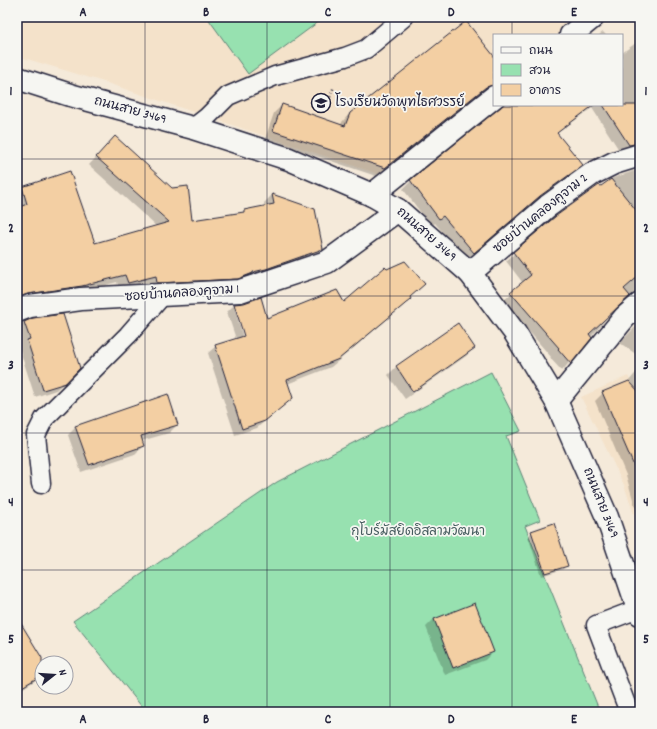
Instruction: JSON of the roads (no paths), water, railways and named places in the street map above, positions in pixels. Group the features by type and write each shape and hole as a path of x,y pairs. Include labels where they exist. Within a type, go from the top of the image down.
{"street":[{"path":"572,34 593,17"},
{"name":"ถนนสาย 3469","path":"17,78 193,128 289,159 372,195 398,210 470,273 515,333 556,401 607,516 639,611"},
{"path":"372,195 493,98"},
{"name":"ซอยบ้านคลองคูจาม 2","path":"470,273 548,206 592,174 614,163 640,154"},
{"name":"ซอยบ้านคลองคูจาม 1","path":"17,311 30,306 81,299 240,292 327,262 398,210"},
{"path":"556,401 625,317 640,304"}],"lane":[{"path":"193,128 207,117 228,96 275,76 345,58 366,49 404,17"},
{"path":"41,484 36,435 44,419 128,335 162,296"},
{"path":"629,712 596,626 639,611"}],"place":[{"name":"โรงเรียนวัดพุทไธศวรรย์","path":"321,103"}],"park label":[{"name":"กุโบร์มัสยิดอิสลามวัฒนา","path":"418,532"}]}
